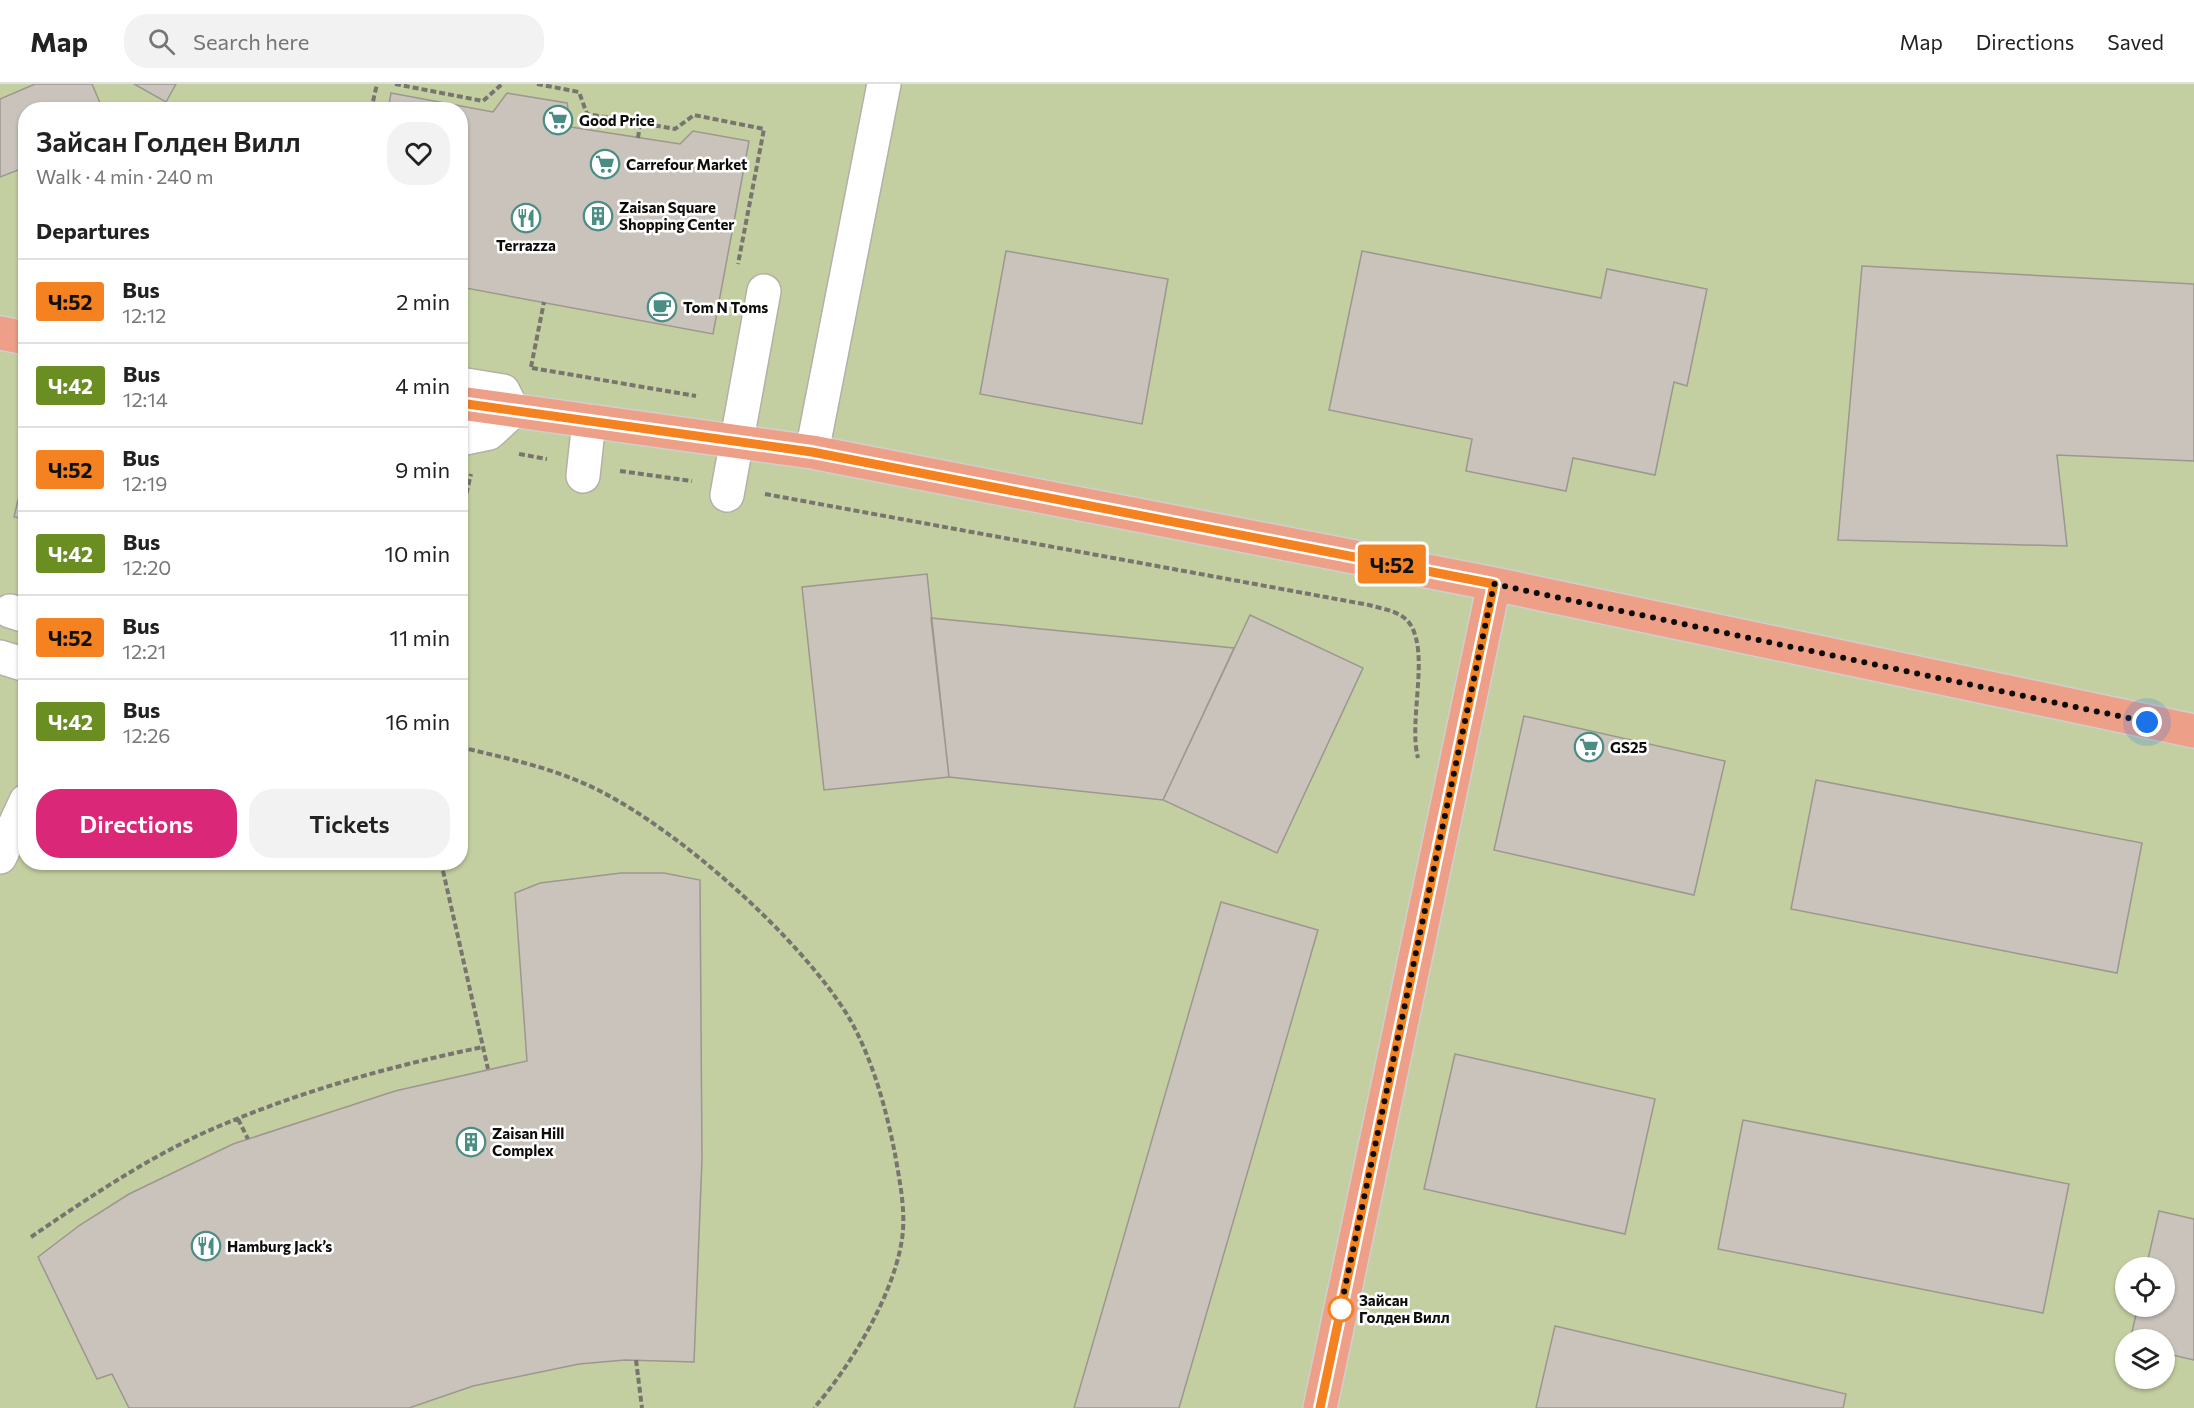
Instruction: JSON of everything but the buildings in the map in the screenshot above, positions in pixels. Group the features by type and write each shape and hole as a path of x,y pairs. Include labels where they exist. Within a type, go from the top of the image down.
{"main road":[{"path":"0,333 18,336"},
{"path":"468,404 812,452 1494,584 2194,731"},
{"path":"1320,1408 1494,584"}],"street":[{"path":"812,452 884,84"},
{"path":"728,491 764,291"},
{"path":"468,385 503,391 513,411 468,452"},
{"path":"583,471 589,421"},
{"path":"0,657 18,663"},
{"path":"0,857 18,818"}],"path":[{"path":"373,102 376,84"},
{"path":"395,84 483,101 502,84"},
{"path":"537,84 579,92 586,114 675,129 694,115 764,129 736,269"},
{"path":"638,138 640,123"},
{"path":"531,368 543,302"},
{"path":"514,454 583,471 728,491 1357,603 1397,613 1410,624 1416,639 1419,680 1414,745 1419,761"},
{"path":"468,749 553,769 602,792 677,842 752,904 797,949 824,981 849,1018 878,1086 893,1147 902,1193 902,1242 892,1283 838,1381 814,1408"},
{"path":"443,870 488,1069"},
{"path":"32,1237 149,1161 238,1119 403,1064 483,1047"},
{"path":"238,1119 248,1138"},
{"path":"636,1360 642,1408"}],"green space":[{"path":"0,84 2194,84 2194,1408 0,1408"}],"bus line":[{"name":"Ч:52","path":"468,404 812,452 1494,584 1320,1408"}],"place":[{"name":"Good Price","path":"558,120"},
{"name":"Carrefour Market","path":"605,164"},
{"name":"Zaisan Square Shopping Center","path":"598,216"},
{"name":"Terrazza","path":"526,218"},
{"name":"Tom N Toms","path":"662,307"},
{"name":"GS25","path":"1589,747"},
{"name":"Zaisan Hill Complex","path":"471,1142"},
{"name":"Hamburg Jack’s","path":"206,1246"},
{"name":"Зайсан Голден Вилл","path":"1341,1309"}],"route":[{"path":"1341,1309 1339,1316 1494,584 2147,722"}]}
